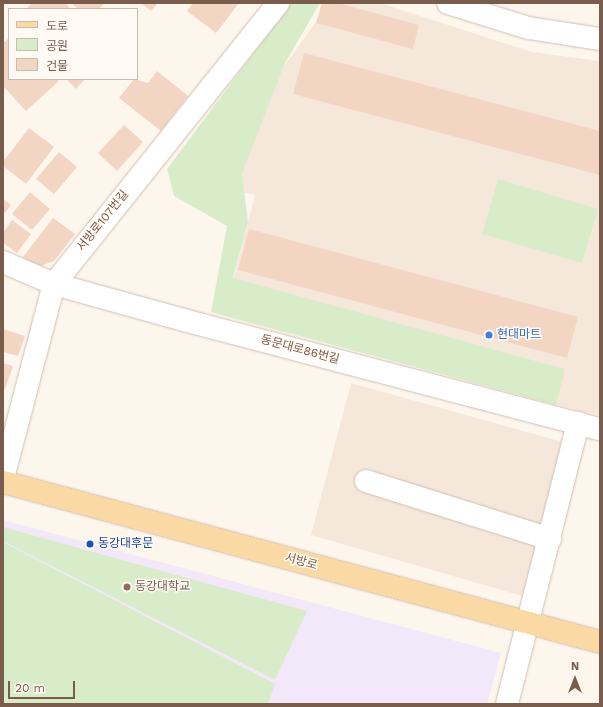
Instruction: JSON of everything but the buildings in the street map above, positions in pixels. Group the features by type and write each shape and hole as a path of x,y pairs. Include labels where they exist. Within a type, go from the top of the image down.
{"main road":[{"name":"서방로","path":"3,482 600,642"}],"street":[{"name":"서방로107번길","path":"3,478 54,284 278,3"},
{"path":"448,3 529,28 600,39"},
{"name":"동문대로86번길","path":"3,262 54,284 600,429"},
{"path":"493,704 509,698 578,423"},
{"path":"366,481 550,539"}],"shaded area":[{"path":"330,3 380,3 532,52 600,61 600,416 224,316 255,195 199,182"},
{"path":"351,383 563,442 522,596 311,535"},
{"name":"동강대학교","path":"3,520 501,653 487,704 3,704"}],"green space":[{"path":"291,3 320,3 284,65 242,174 248,222 233,278 565,369 556,405 211,312 227,226 174,196 167,169"},
{"path":"498,179 598,209 582,263 482,234"},
{"path":"3,527 307,611 275,680 3,541"},
{"path":"3,542 275,684 268,704 3,704"}],"place":[{"name":"현대마트","path":"489,335"},
{"name":"동강대후문","path":"90,544"},
{"name":"동강대학교","path":"127,587"}]}
